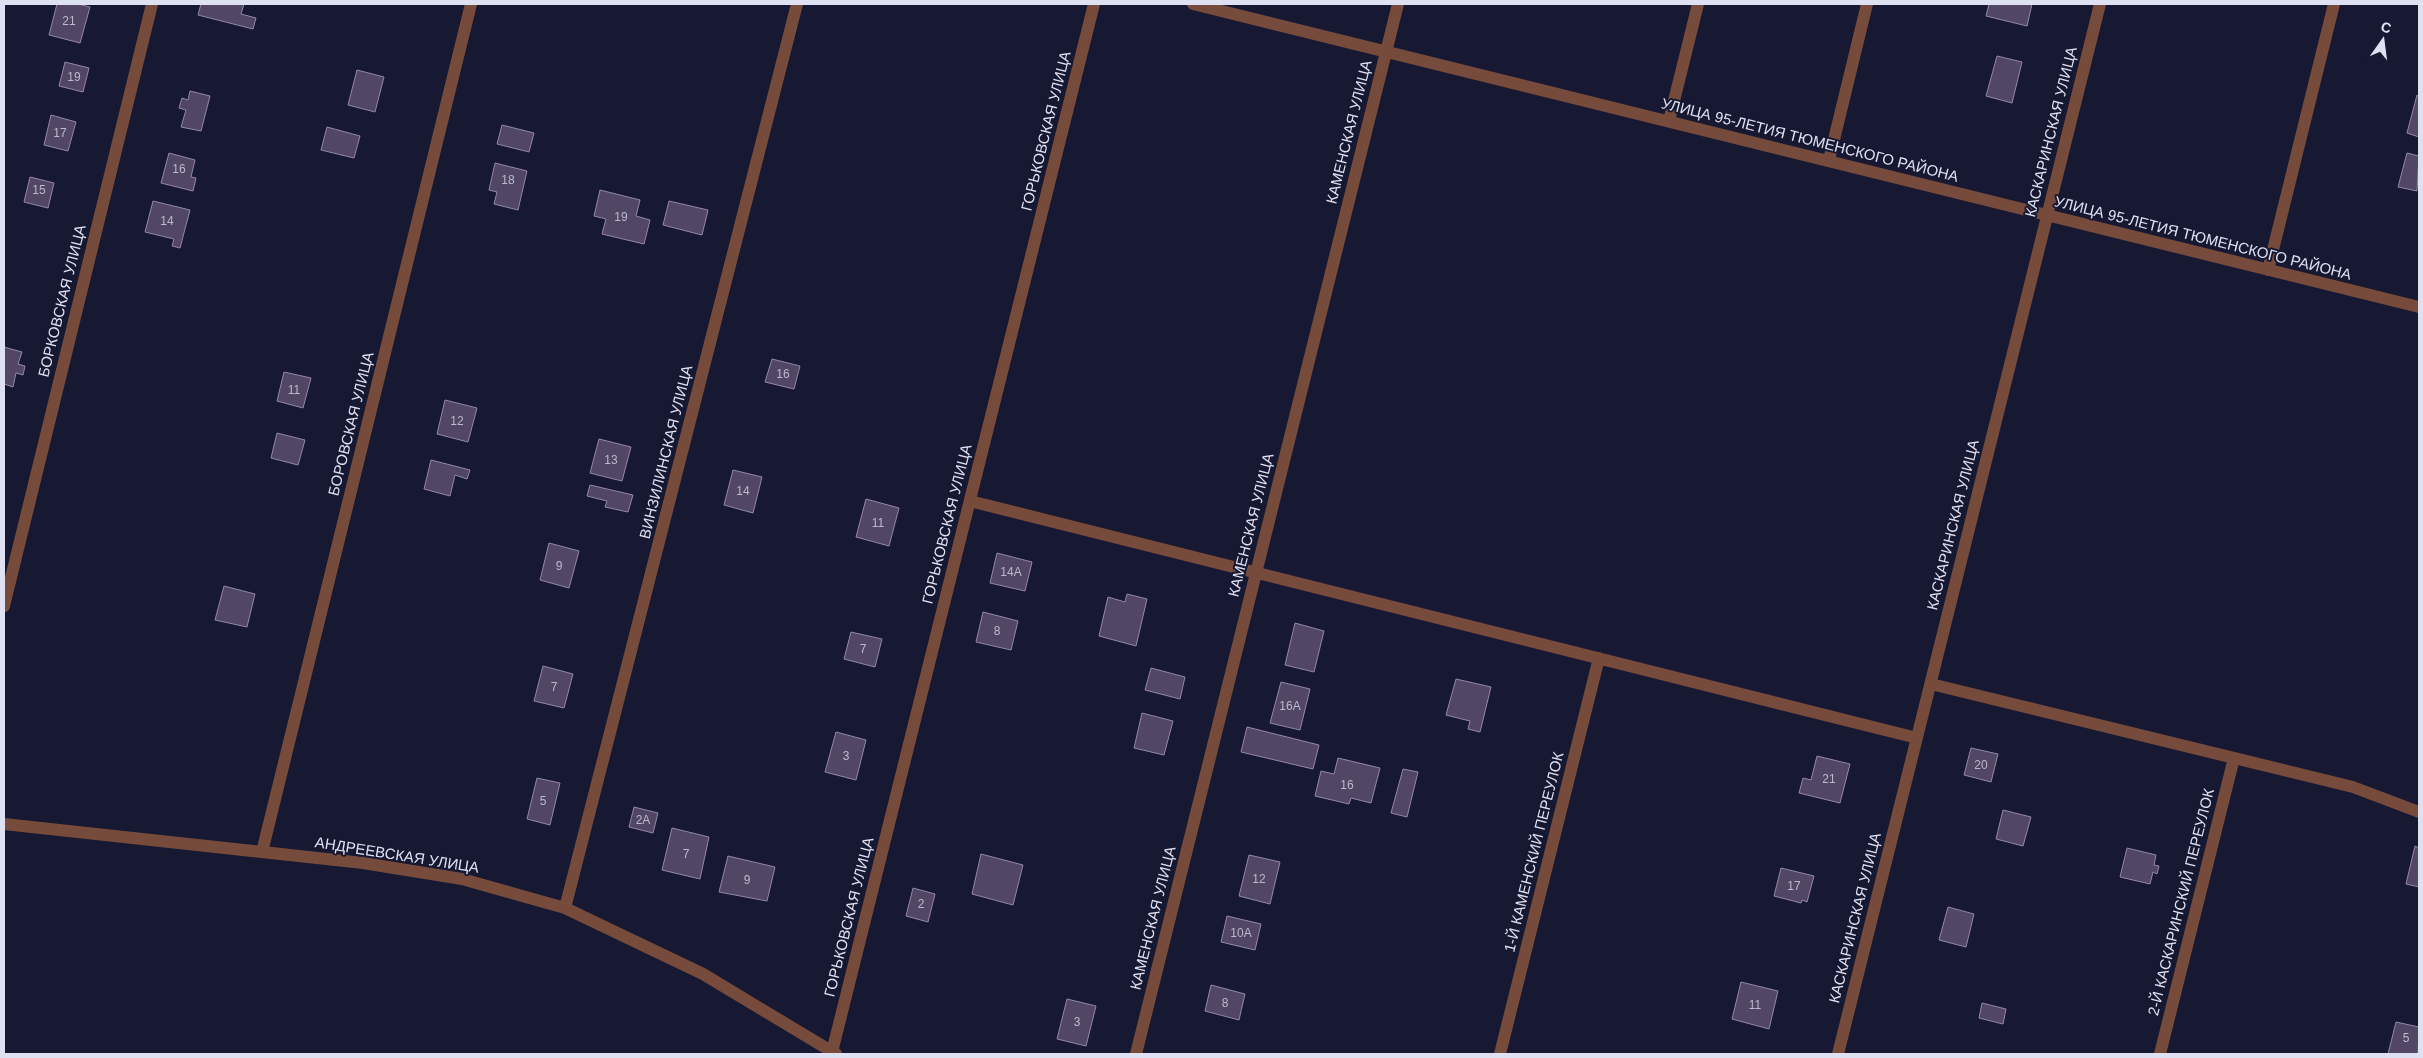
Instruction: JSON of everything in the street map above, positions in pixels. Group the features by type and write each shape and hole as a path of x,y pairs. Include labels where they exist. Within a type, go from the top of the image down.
{"street":[{"name":"БОРКОВСКАЯ УЛИЦА","path":"4,606 152,4"},
{"name":"БОРОВСКАЯ УЛИЦА","path":"262,852 471,4"},
{"name":"ВИНЗИЛИНСКАЯ УЛИЦА","path":"565,908 797,4"},
{"name":"ГОРЬКОВСКАЯ УЛИЦА","path":"834,1053 1094,4"},
{"name":"УЛИЦА 95-ЛЕТИЯ ТЮМЕНСКОГО РАЙОНА","path":"1193,4 2419,307"},
{"name":"КАМЕНСКАЯ УЛИЦА","path":"1136,1054 1398,4"},
{"path":"1669,121 1698,4"},
{"path":"1829,160 1867,4"},
{"name":"КАСКАРИНСКАЯ УЛИЦА","path":"1838,1054 2100,4"},
{"path":"2268,270 2334,4"},
{"path":"970,501 1917,738"},
{"name":"1-Й КАМЕНСКИЙ ПЕРЕУЛОК","path":"1500,1054 1599,658"},
{"path":"1930,684 2354,787 2419,812"},
{"name":"2-Й КАСКАРИНСКИЙ ПЕРЕУЛОК","path":"2160,1054 2234,758"},
{"name":"АНДРЕЕВСКАЯ УЛИЦА","path":"4,824 363,863 462,879 565,908 703,974 834,1053"}],"building":[{"path":"57,4 78,4 90,7 80,43 49,35"},
{"path":"201,4 244,4 241,14 256,18 253,29 198,15"},
{"path":"1989,4 2032,4 2027,26 1986,16"},
{"path":"1997,56 2022,62 2012,103 1986,96"},
{"path":"65,62 89,68 83,92 59,86"},
{"path":"357,70 384,77 375,112 348,105"},
{"path":"190,91 210,96 201,131 181,127 186,110 179,108 182,98 188,100"},
{"path":"2417,95 2419,96 2419,137 2407,133"},
{"path":"51,115 76,122 68,151 44,145"},
{"path":"502,125 534,133 529,152 497,144"},
{"path":"327,127 360,136 354,158 321,150"},
{"path":"169,153 195,160 191,177 196,178 193,191 161,183"},
{"path":"2407,153 2419,156 2417,191 2398,187"},
{"path":"495,163 527,171 518,210 494,204 497,192 489,190"},
{"path":"30,177 54,183 48,208 24,202"},
{"path":"600,190 640,200 636,216 650,220 644,244 602,234 606,219 594,216"},
{"path":"153,201 190,210 180,248 172,246 174,239 145,232"},
{"path":"669,201 708,210 702,235 663,225"},
{"path":"4,347 22,352 18,364 25,366 23,375 16,373 13,387 4,384"},
{"path":"772,359 800,366 794,389 765,382"},
{"path":"284,372 311,378 303,408 277,401"},
{"path":"445,400 477,408 468,442 437,434"},
{"path":"277,433 305,440 298,465 271,458"},
{"path":"599,439 631,447 622,481 590,473"},
{"path":"431,460 470,470 467,479 455,475 450,496 424,489"},
{"path":"733,470 762,477 753,513 724,505"},
{"path":"590,485 633,495 628,512 605,507 607,501 587,496"},
{"path":"866,499 899,508 889,546 856,537"},
{"path":"549,543 579,551 569,588 540,580"},
{"path":"997,553 1032,562 1025,591 990,583"},
{"path":"224,586 255,594 247,627 215,620"},
{"path":"1127,594 1147,599 1136,646 1099,636 1108,597 1125,602"},
{"path":"983,612 1018,621 1011,650 976,642"},
{"path":"1295,623 1324,631 1314,672 1285,665"},
{"path":"851,632 882,639 875,667 844,659"},
{"path":"543,666 573,674 564,708 534,701"},
{"path":"1151,668 1185,677 1180,699 1145,690"},
{"path":"1456,679 1491,687 1480,732 1468,729 1470,721 1446,715"},
{"path":"1281,682 1310,689 1300,730 1270,723"},
{"path":"1142,713 1173,721 1164,755 1134,748"},
{"path":"1247,727 1319,745 1313,769 1241,752"},
{"path":"836,732 866,740 856,780 825,772"},
{"path":"1971,748 1998,754 1991,782 1964,775"},
{"path":"1817,756 1850,764 1840,803 1799,793 1803,778 1811,780"},
{"path":"1338,758 1380,768 1371,803 1351,798 1349,804 1315,796 1321,771 1334,774"},
{"path":"1403,769 1418,772 1407,817 1391,813"},
{"path":"537,778 560,783 550,825 527,819"},
{"path":"634,807 658,813 653,833 629,827"},
{"path":"2003,810 2031,817 2023,846 1996,839"},
{"path":"672,828 709,837 700,879 662,870"},
{"path":"2415,846 2419,848 2419,887 2406,884"},
{"path":"2127,848 2156,855 2154,865 2159,866 2157,874 2153,872 2150,884 2120,877"},
{"path":"981,854 1023,865 1013,905 972,894"},
{"path":"1249,855 1280,862 1270,904 1239,896"},
{"path":"728,856 775,867 767,901 719,892"},
{"path":"1781,868 1814,876 1807,902 1802,900 1801,903 1774,896"},
{"path":"913,888 935,894 928,922 906,916"},
{"path":"1948,907 1974,914 1966,947 1939,940"},
{"path":"1227,916 1261,924 1255,950 1221,942"},
{"path":"1741,982 1778,991 1769,1029 1732,1019"},
{"path":"1211,985 1245,994 1239,1020 1205,1011"},
{"path":"1067,999 1096,1006 1086,1046 1057,1039"},
{"path":"1982,1003 2006,1009 2003,1024 1979,1018"},
{"path":"2396,1022 2419,1027 2418,1054 2388,1054"}]}
